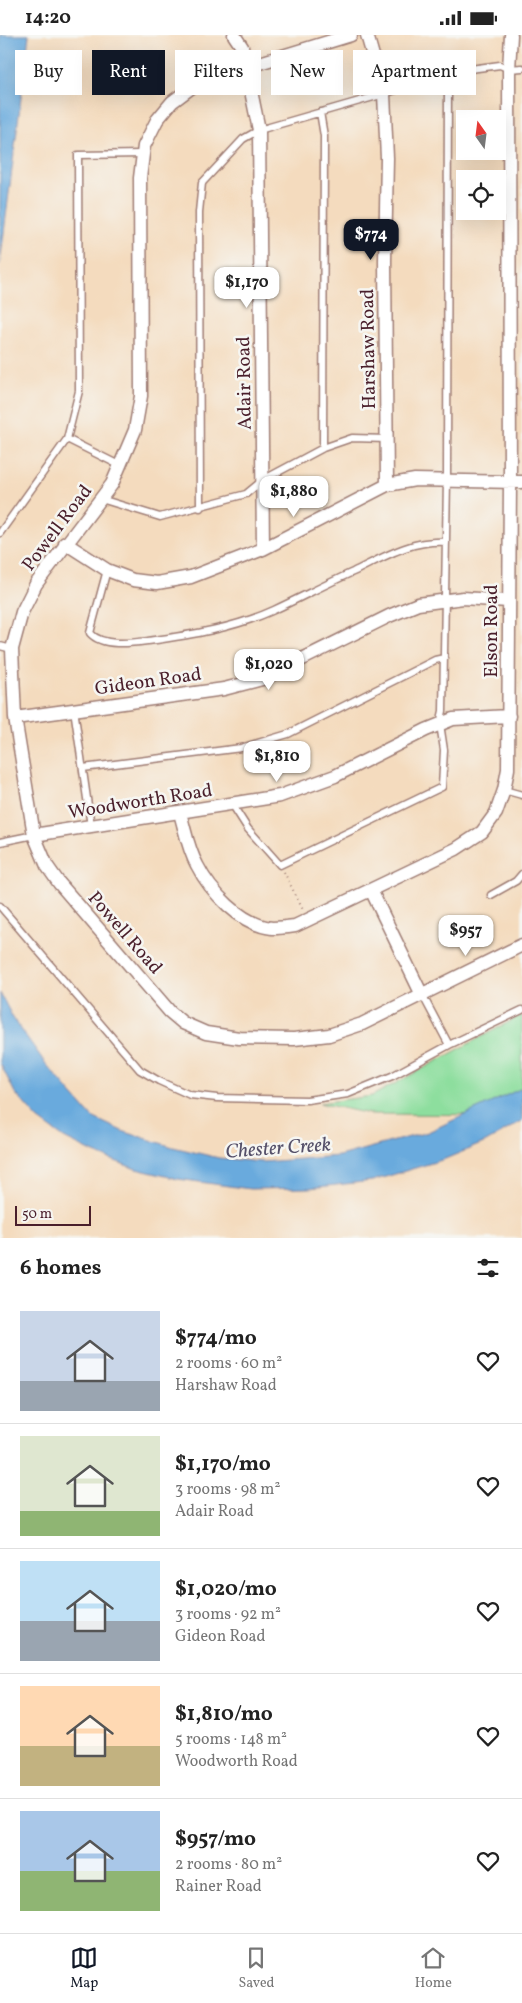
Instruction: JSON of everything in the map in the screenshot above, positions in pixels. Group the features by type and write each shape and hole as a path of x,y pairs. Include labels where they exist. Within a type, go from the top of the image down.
{"street":[{"name":"Adair Road","path":"234,35 243,50"},
{"name":"Powell Road","path":"261,64 351,35"},
{"name":"Harshaw Road","path":"367,35 371,50"},
{"name":"Elson Road","path":"180,813 189,847 198,866 227,906 247,920 271,928 295,926 456,849 482,832 496,813 504,790 508,769 508,601 516,482 516,68 511,35"},
{"name":"Powell Road","path":"181,95 172,102 157,120 144,146 140,177 141,396 135,430 112,484 65,543 36,584 6,647 34,835 47,865 59,883 151,991 182,1023 206,1033 239,1038 294,1039 329,1035 362,1024 421,993 522,945"},
{"name":"Adair Road","path":"252,95 259,130 263,549"},
{"name":"Harshaw Road","path":"384,95 387,158 385,261 387,485"},
{"path":"65,543 107,570 133,580 157,583 191,577 263,549 387,485 415,480 516,482"},
{"name":"Gideon Road","path":"15,717 224,689 262,679 389,616 418,604 445,599 508,601"},
{"name":"Woodworth Road","path":"34,835 280,796 335,776 453,719 509,716"},
{"path":"372,890 421,993"}],"lane":[{"path":"476,68 500,65 516,68"},
{"path":"200,508 199,212 202,183 243,139 259,130 380,95"},
{"path":"232,804 248,829 280,865 442,787 444,750 440,725 443,711 447,480 448,95"},
{"path":"320,112 324,136 323,448"},
{"path":"0,533 67,439 78,391 78,155 143,154"},
{"path":"101,499 160,517 200,508 246,494 263,480 323,448 352,438 387,439"},
{"path":"67,439 119,465"},
{"path":"107,570 90,633 99,639 124,644 173,637 245,621 274,610 402,548 431,541 446,542"},
{"path":"83,768 241,748 288,734 435,660 444,658"},
{"path":"74,709 91,826"},
{"path":"504,790 522,795"},
{"name":"Woodworth Road","path":"0,842 34,835"},
{"path":"492,895 516,881 522,875"},
{"path":"0,906 140,1070 190,1095 217,1098 307,1100 348,1093 392,1076 449,1045 522,1010"},
{"path":"421,993 449,1045"}],"path":[{"path":"280,865 308,920"}],"green space":[{"path":"522,1015 522,1115 370,1114 319,1103 372,1096"}],"water":[{"path":"0,35 29,35 27,50 15,50 15,95 21,95 0,264"},
{"path":"0,993 13,1018 46,1064 92,1117 122,1131 173,1147 219,1158 262,1162 339,1156 428,1132 522,1088 522,1121 486,1142 445,1159 372,1181 309,1188 250,1189 178,1179 136,1169 94,1153 64,1138 38,1119 15,1093 0,1063"}],"water label":[{"name":"Chester Creek","path":"278,1147"}]}
